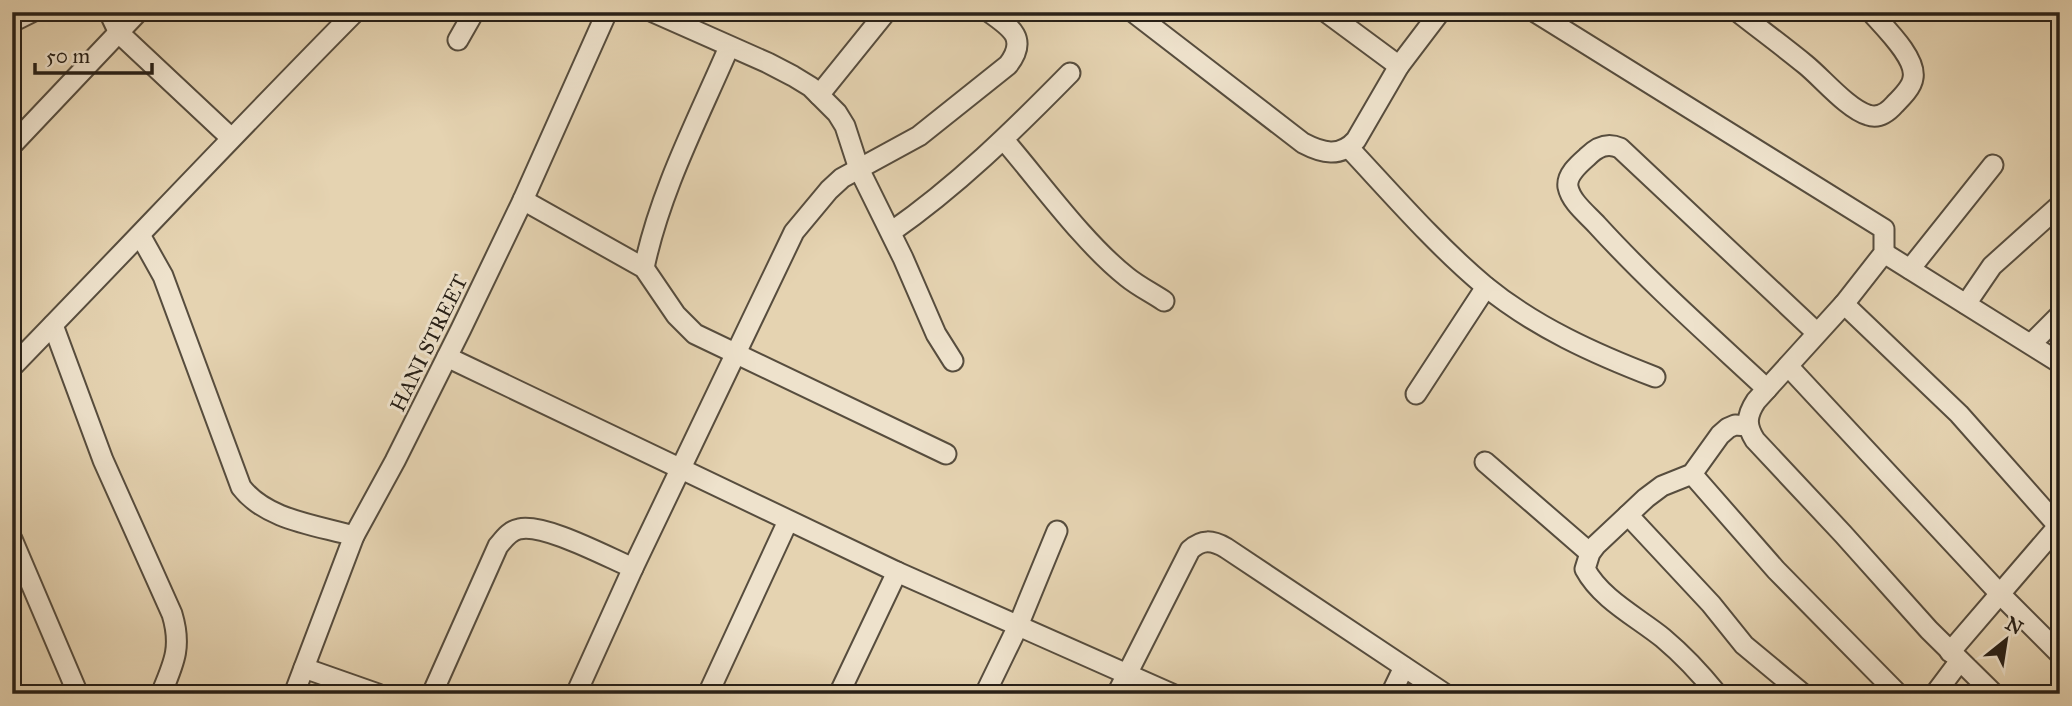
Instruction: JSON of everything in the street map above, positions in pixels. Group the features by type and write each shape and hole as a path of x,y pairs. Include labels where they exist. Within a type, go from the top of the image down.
{"street":[{"path":"12,22 32,12"},
{"path":"109,12 119,33 230,137"},
{"path":"12,145 138,12"},
{"path":"12,367 230,137 355,12"},
{"path":"458,40 474,12"},
{"name":"HANI STREET","path":"294,694 354,536 395,461 523,200 607,12"},
{"path":"653,12 777,67 811,87 837,113 845,126 859,169 891,232 936,334 953,360"},
{"path":"819,95 886,12"},
{"path":"576,694 633,568 794,232 842,178 919,136 1009,65 1018,52 1018,42 1012,31 989,12"},
{"path":"1133,12 1303,143 1313,149 1334,154 1349,148 1399,66 1440,12"},
{"path":"1326,12 1399,66"},
{"path":"1535,12 1884,229 1884,253 1844,304 1751,408 1748,426 1755,440 1955,657 1994,694"},
{"path":"1738,12 1856,109 1876,117 1895,104 1911,85 1914,76 1913,66 1900,46 1871,12"},
{"path":"644,268 650,236 661,207 729,47"},
{"path":"891,232 931,204 1004,140 1070,73"},
{"path":"1004,140 1081,231 1112,263 1127,277 1164,301"},
{"path":"1767,389 1629,261 1572,198 1568,181 1572,173 1590,154 1605,145 1620,148 1816,333"},
{"path":"1349,148 1486,287 1539,323 1655,377"},
{"path":"1910,269 1993,164"},
{"path":"523,200 644,268 686,326 737,355 946,454"},
{"path":"1966,304 1993,266 2060,205"},
{"path":"140,235 172,297 241,487 249,498 273,513 354,536"},
{"path":"1884,253 2060,363"},
{"path":"1416,394 1486,287"},
{"path":"1844,304 1959,414 2059,526 2001,595 1955,657 1935,694"},
{"path":"2031,344 2060,315"},
{"path":"53,325 103,460 175,624 178,648 161,694"},
{"path":"447,357 897,572 1172,694"},
{"path":"1788,366 2001,595 2060,653"},
{"path":"1717,694 1664,639 1625,611 1585,569 1590,553 1628,515 1662,486 1692,474 1728,428 1735,425 1748,426"},
{"path":"1485,462 1590,553"},
{"path":"1692,474 1776,570 1898,694"},
{"path":"1628,515 1744,645 1803,694"},
{"path":"708,694 789,521"},
{"path":"432,694 498,546 507,535 517,529 543,530 633,568"},
{"path":"985,694 1018,626 1057,531"},
{"path":"12,539 78,694"},
{"path":"1117,694 1190,550 1198,543 1208,542 1226,548 1446,694"},
{"path":"839,694 897,572"},
{"path":"1391,694 1404,667"},
{"path":"304,668 378,694"}]}
